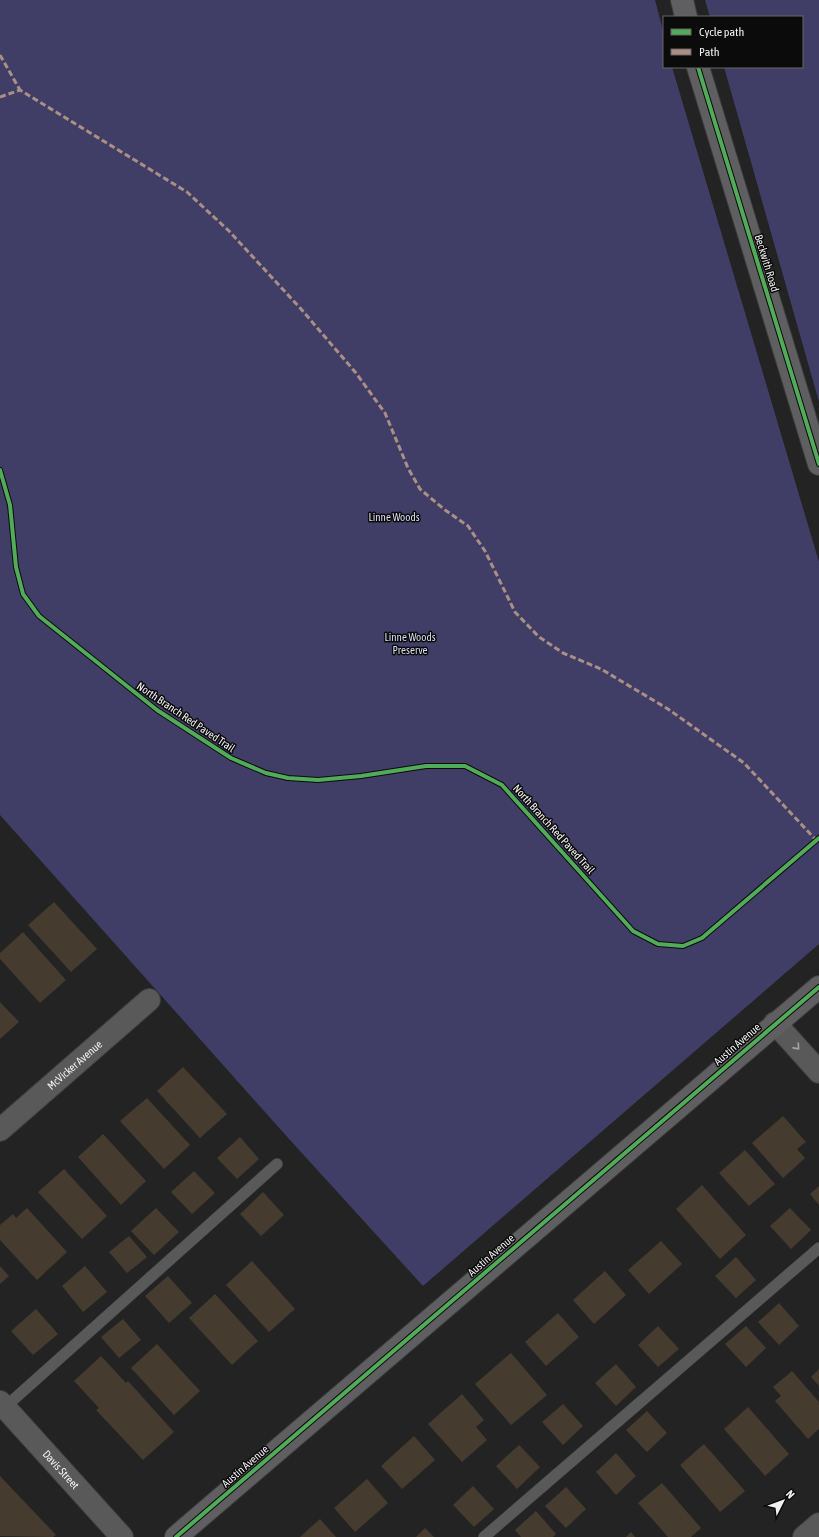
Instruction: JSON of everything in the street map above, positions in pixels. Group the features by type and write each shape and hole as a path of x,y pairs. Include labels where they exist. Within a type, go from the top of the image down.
{"street":[{"path":"682,0 686,16"},
{"name":"Beckwith Road","path":"698,68 819,464"},
{"name":"Austin Avenue","path":"176,1537 775,1023 819,987"},
{"name":"McVicker Avenue","path":"0,1130 149,1000"},
{"path":"775,1023 819,1072"},
{"name":"Davis Street","path":"1,1407 122,1537"},
{"path":"804,1537 819,1524"}],"lane":[{"path":"1,1407 277,1164"},
{"path":"484,1537 819,1248"}],"green space":[{"name":"Linne Woods","path":"0,0 655,0 663,30 663,68 672,68 819,562 819,944 423,1286 290,1140 0,815"},
{"path":"705,0 819,0 819,402 724,68 803,68 803,16 710,16"}],"building":[{"path":"54,902 97,949 71,972 28,925"},
{"path":"23,932 66,980 40,1003 0,959 0,953"},
{"path":"0,1002 19,1022 0,1039"},
{"path":"183,1067 227,1114 200,1138 157,1091"},
{"path":"147,1098 190,1145 164,1169 120,1121"},
{"path":"783,1116 806,1142 797,1149 805,1158 783,1178 752,1143"},
{"path":"103,1134 146,1181 121,1205 78,1157"},
{"path":"240,1137 259,1159 237,1179 217,1158"},
{"path":"745,1150 775,1184 749,1206 719,1173"},
{"path":"64,1169 107,1216 82,1239 38,1192"},
{"path":"194,1171 215,1193 192,1214 171,1192"},
{"path":"702,1185 746,1235 720,1259 676,1209"},
{"path":"819,1186 819,1205 810,1194"},
{"path":"263,1192 284,1215 261,1236 240,1214"},
{"path":"27,1208 67,1252 37,1280 0,1240 0,1225 13,1214 16,1218"},
{"path":"156,1208 179,1232 154,1255 131,1231"},
{"path":"790,1208 811,1230 791,1249 770,1226"},
{"path":"129,1236 147,1257 127,1273 109,1252"},
{"path":"661,1241 682,1264 649,1294 628,1270"},
{"path":"736,1257 756,1280 736,1298 715,1276"},
{"path":"252,1261 295,1309 269,1332 226,1285"},
{"path":"0,1266 9,1276 0,1284"},
{"path":"85,1266 107,1292 83,1312 62,1286"},
{"path":"605,1271 626,1295 594,1324 573,1300"},
{"path":"168,1276 192,1303 169,1323 145,1296"},
{"path":"215,1294 258,1341 232,1365 189,1318"},
{"path":"779,1303 799,1326 779,1345 758,1322"},
{"path":"36,1309 58,1334 33,1355 11,1331"},
{"path":"558,1313 579,1337 546,1366 525,1342"},
{"path":"123,1319 141,1340 119,1358 101,1337"},
{"path":"658,1326 679,1349 658,1367 638,1345"},
{"path":"746,1326 766,1348 746,1367 725,1344"},
{"path":"157,1344 200,1391 174,1415 131,1368"},
{"path":"511,1353 547,1395 511,1425 475,1384"},
{"path":"101,1356 126,1383 128,1381 174,1432 143,1460 96,1410 99,1408 74,1381"},
{"path":"616,1364 636,1387 616,1406 595,1383"},
{"path":"819,1369 819,1386 811,1377"},
{"path":"792,1371 819,1402 819,1429 808,1439 775,1401 781,1396 773,1387"},
{"path":"462,1394 484,1420 476,1427 487,1440 462,1462 428,1424"},
{"path":"563,1404 583,1426 563,1445 542,1422"},
{"path":"748,1407 789,1454 765,1476 724,1429"},
{"path":"647,1411 667,1433 647,1452 626,1430"},
{"path":"414,1436 435,1460 402,1489 381,1466"},
{"path":"704,1444 745,1491 720,1512 680,1465"},
{"path":"519,1445 540,1467 517,1489 496,1466"},
{"path":"616,1453 636,1476 616,1495 596,1472"},
{"path":"0,1476 56,1535 53,1537 0,1536"},
{"path":"367,1479 388,1503 355,1532 334,1508"},
{"path":"662,1483 701,1528 691,1537 668,1537 638,1503"},
{"path":"473,1486 494,1509 474,1527 453,1505"},
{"path":"566,1487 586,1509 566,1528 545,1506"},
{"path":"536,1511 556,1534 553,1537 521,1537 515,1530"},
{"path":"320,1519 336,1537 300,1537"},
{"path":"425,1528 434,1537 416,1537"},
{"path":"631,1532 635,1537 626,1537"}],"marked path":[{"path":"0,55 20,90"},
{"path":"0,97 20,90 187,192 229,231 301,309 356,373 385,413 408,468 420,489 445,510 468,526 485,551 515,612 539,637 563,653 601,669 668,709 744,763 816,840 819,841"}],"cycle path":[{"path":"698,68 819,464"},
{"name":"North Branch Red Paved Trail","path":"0,470 10,505 16,567 23,594 39,616 157,710 231,758 266,773 288,778 318,780 361,776 426,766 465,766 502,785 633,931 658,944 683,946 702,938 819,838"},
{"path":"176,1537 819,987"}],"park label":[{"name":"Linne Woods Preserve","path":"410,643"}]}
